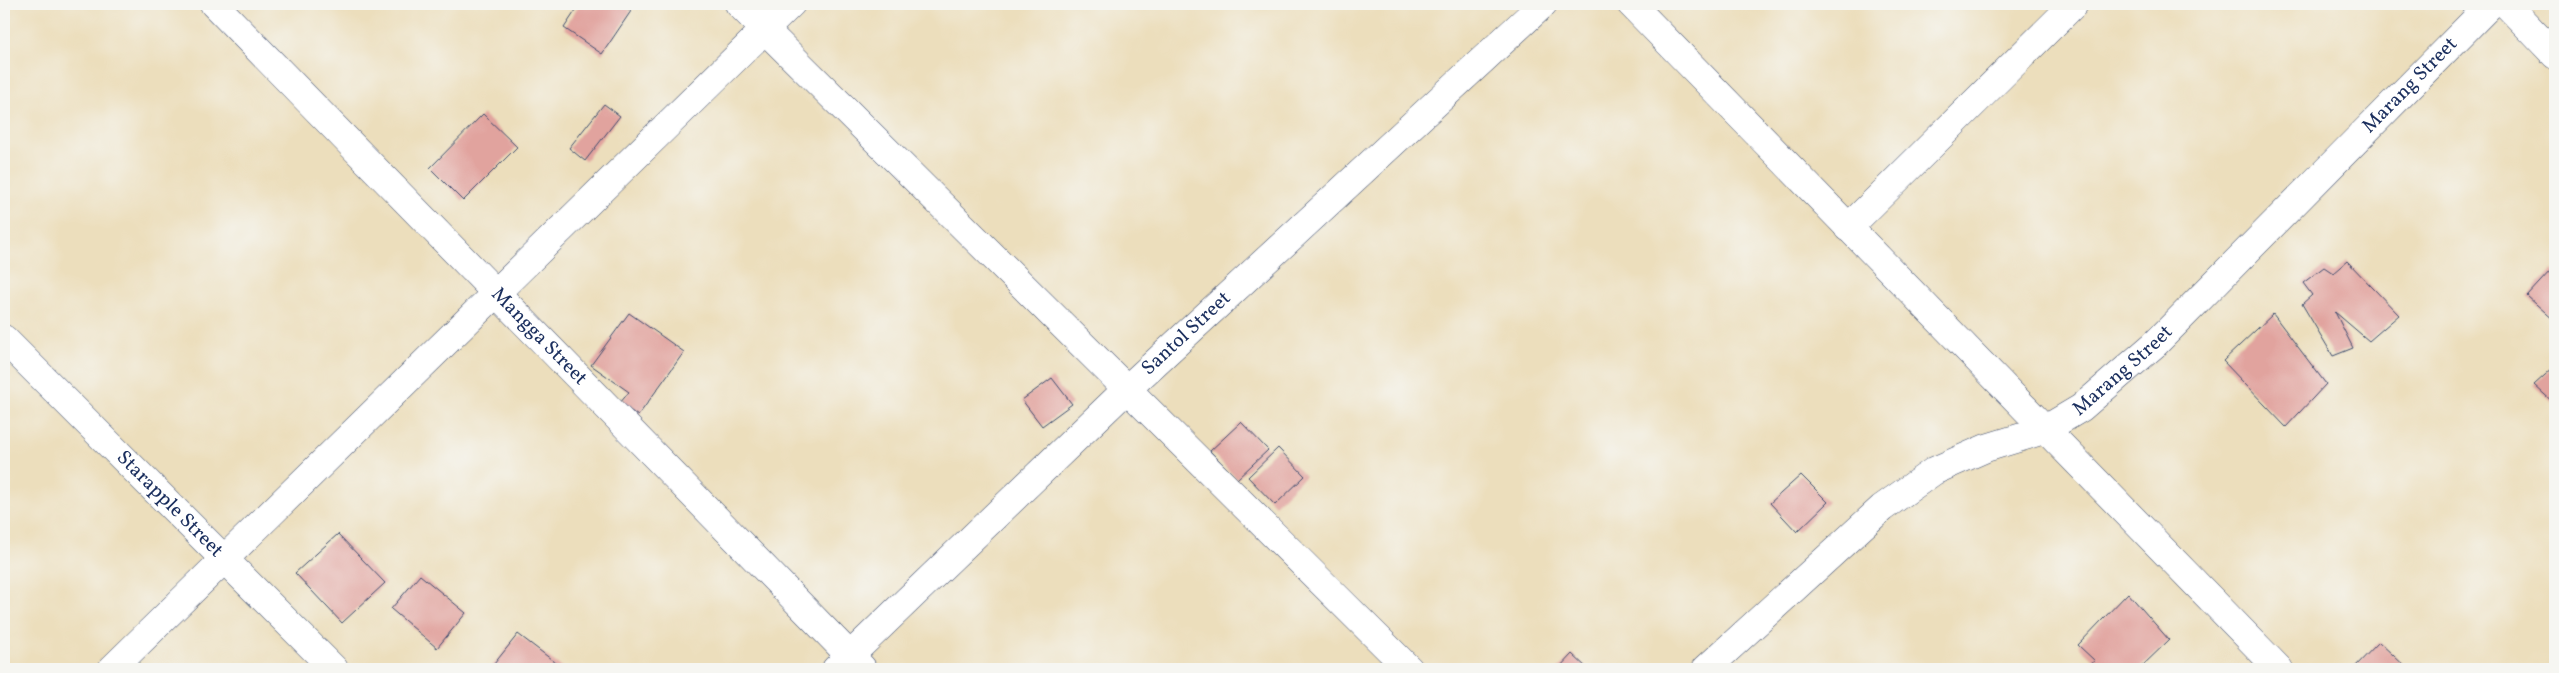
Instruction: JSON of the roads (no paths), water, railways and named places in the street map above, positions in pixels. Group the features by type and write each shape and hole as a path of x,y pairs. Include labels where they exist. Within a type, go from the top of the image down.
{"main road":[{"name":"Mangga Street","path":"214,4 496,294 850,665"},
{"path":"739,4 1410,669"},
{"path":"112,669 791,4"},
{"name":"Santol Street","path":"850,665 1127,389 1543,4"},
{"path":"1631,4 2044,430 2279,669"},
{"path":"1848,228 2074,4"},
{"name":"Marang Street","path":"1706,669 1882,508 1934,471 1986,448 2044,430 2082,408 2155,344 2491,4"},
{"path":"2506,4 2555,55"},
{"name":"Starapple Street","path":"4,339 334,669"}]}
